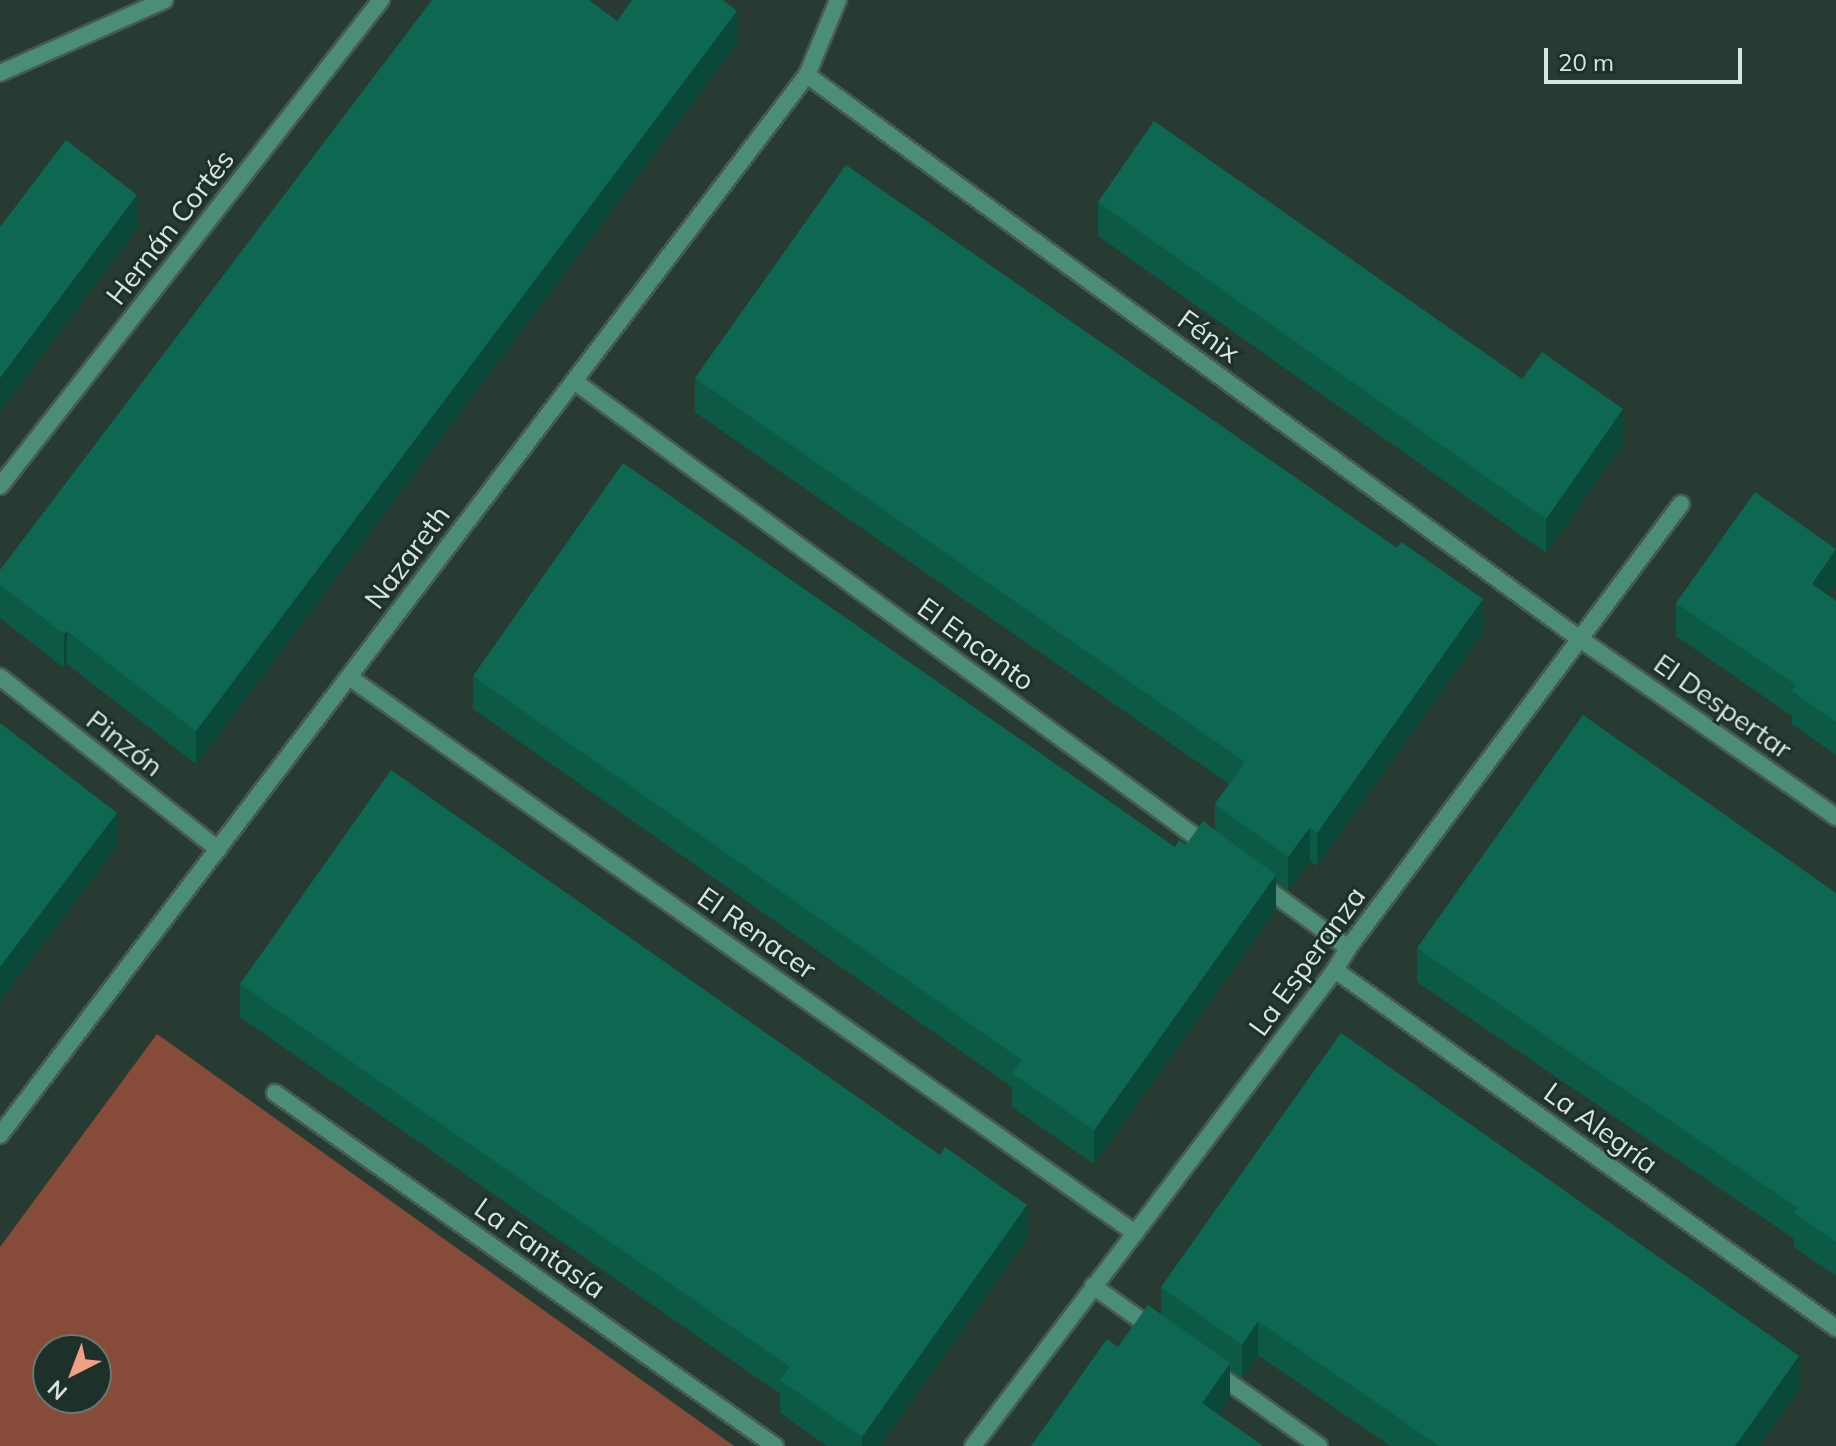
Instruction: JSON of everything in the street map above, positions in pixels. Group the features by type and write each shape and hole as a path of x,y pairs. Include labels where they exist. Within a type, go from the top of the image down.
{"street":[{"path":"0,73 165,0"},
{"name":"Hernán Cortés","path":"0,486 381,0"},
{"name":"Nazareth","path":"0,1135 807,75 838,0"},
{"name":"Fénix","path":"807,75 1580,639"},
{"name":"El Encanto","path":"574,381 1219,854"},
{"name":"La Esperanza","path":"973,1446 1335,970 1348,948 1681,504"},
{"name":"El Despertar","path":"1580,639 1836,817"},
{"name":"Pinzón","path":"0,677 218,849"},
{"name":"El Renacer","path":"349,677 1135,1233"},
{"path":"1244,873 1348,948"},
{"name":"La Alegría","path":"1335,970 1836,1328"},
{"name":"La Fantasía","path":"275,1093 775,1446"},
{"path":"1093,1286 1169,1339"},
{"path":"1194,1357 1319,1446"}],"shaded area":[{"path":"157,1034 734,1446 0,1446 0,1247"}],"building":[{"path":"432,0 589,0 617,21 632,0 723,0 737,11 196,731 67,631 64,634 0,585 0,570"},
{"path":"1154,121 1522,379 1542,352 1623,409 1546,519 1098,202"},
{"path":"66,140 137,195 0,378 0,227"},
{"path":"846,165 1397,548 1401,542 1483,599 1317,833 1310,827 1288,857 1215,804 1245,762 695,378"},
{"path":"623,463 1175,847 1179,840 1186,845 1203,821 1276,875 1094,1130 1012,1073 1022,1060 473,676"},
{"path":"1755,492 1836,549 1812,584 1836,601 1836,722 1792,691 1796,685 1676,603"},
{"path":"1583,715 1836,893 1836,1242 1794,1213 1798,1208 1417,948"},
{"path":"0,723 117,813 0,967"},
{"path":"391,770 940,1155 945,1147 1027,1205 862,1437 780,1380 790,1367 240,984"},
{"path":"1341,1033 1799,1356 1735,1446 1439,1446 1258,1321 1242,1345 1161,1287"},
{"path":"1148,1305 1230,1363 1202,1403 1263,1446 1031,1446 1107,1339 1118,1347"}]}
